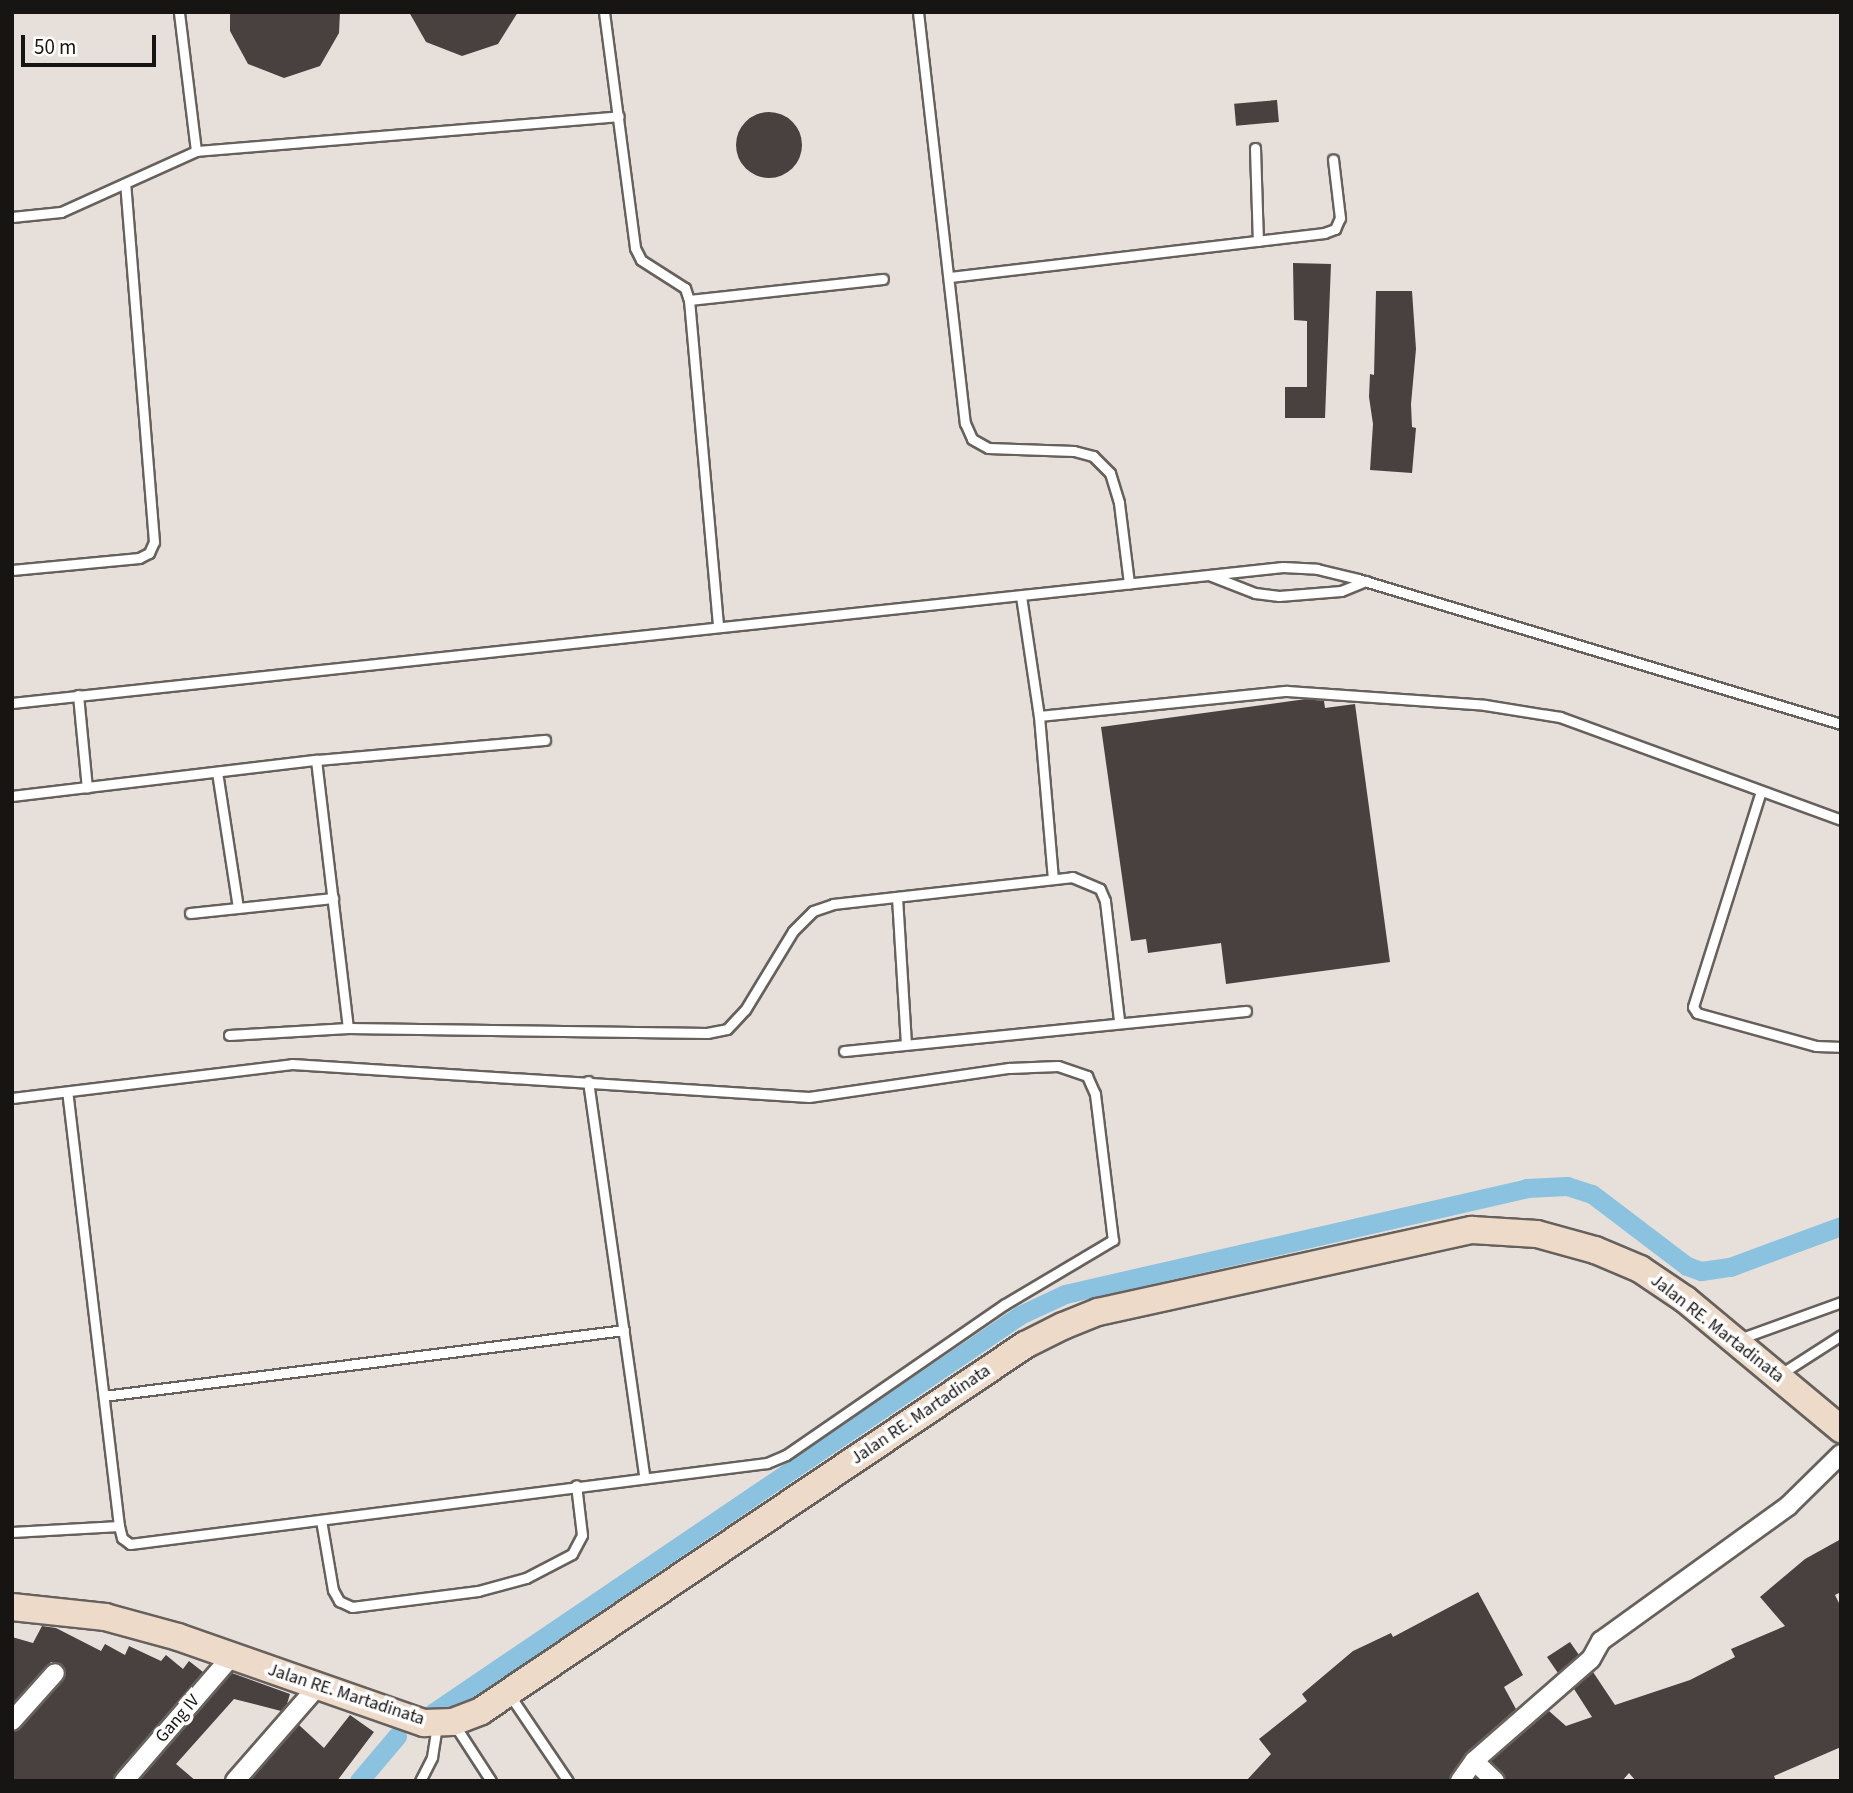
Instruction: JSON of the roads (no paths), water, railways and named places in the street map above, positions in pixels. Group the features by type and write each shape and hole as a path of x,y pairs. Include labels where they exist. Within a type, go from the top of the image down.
{"main road":[{"name":"Jalan RE. Martadinata","path":"12,1607 105,1617 318,1686 445,1723 508,1692 1025,1345 1098,1312 1472,1230 1537,1234 1595,1250 1640,1269 1734,1340 1841,1429"}],"street":[{"path":"1460,1781 1474,1760 1591,1659 1601,1641 1788,1506 1841,1454"},
{"name":"Gang IV","path":"124,1781 231,1657"},
{"path":"12,1721 55,1673"},
{"path":"235,1781 318,1686"},
{"path":"1474,1760 1495,1781"}],"lane":[{"path":"179,12 196,151"},
{"path":"604,12 635,248 641,260 685,288 689,300 719,626"},
{"path":"918,12 965,424 972,439 1004,451 1074,451 1093,456 1110,473 1119,503 1129,583"},
{"path":"12,217 61,212 196,151 618,116"},
{"path":"1255,148 1258,241"},
{"path":"950,277 1258,241 1335,229 1340,218 1333,159"},
{"path":"12,570 139,558 149,553 154,542 125,184"},
{"path":"689,300 883,279"},
{"path":"12,703 1207,574 1317,569 1366,581 1841,724"},
{"path":"1207,574 1255,593 1279,596 1341,591 1366,581"},
{"path":"1021,596 1039,716 1053,878"},
{"path":"1039,716 1287,691 1485,705 1560,717 1841,820"},
{"path":"78,695 87,788"},
{"path":"12,796 316,760 545,740"},
{"path":"316,760 348,1028"},
{"path":"217,772 238,907"},
{"path":"1761,791 1693,1007 1697,1013 1803,1042 1841,1047"},
{"path":"229,1035 348,1028 579,1035 717,1031 726,1029 745,1010 793,930 813,911 897,897 1072,877 1100,888 1119,1021"},
{"path":"897,897 906,1044"},
{"path":"190,912 334,898"},
{"path":"844,1051 1119,1021 1246,1011"},
{"path":"12,1098 292,1064 809,1097 1009,1068 1059,1066 1087,1076 1095,1094 1114,1225 1113,1240 1005,1304 786,1455 751,1466 644,1475 136,1545 124,1541 119,1526 67,1092"},
{"path":"588,1081 644,1475"},
{"path":"1734,1340 1841,1303"},
{"path":"104,1396 624,1330"},
{"path":"1777,1376 1841,1335"},
{"path":"321,1520 333,1590 339,1601 352,1607 465,1592 526,1578 572,1554 582,1535 576,1485"},
{"path":"12,1532 119,1526"},
{"path":"508,1692 568,1781"},
{"path":"445,1723 488,1780"},
{"path":"420,1781 445,1723"}],"waterway":[{"path":"431,1714 1020,1315 1065,1294 1526,1188 1567,1186 1592,1194 1687,1266 1701,1271 1730,1267 1841,1226"},
{"path":"359,1781 397,1736"}]}
